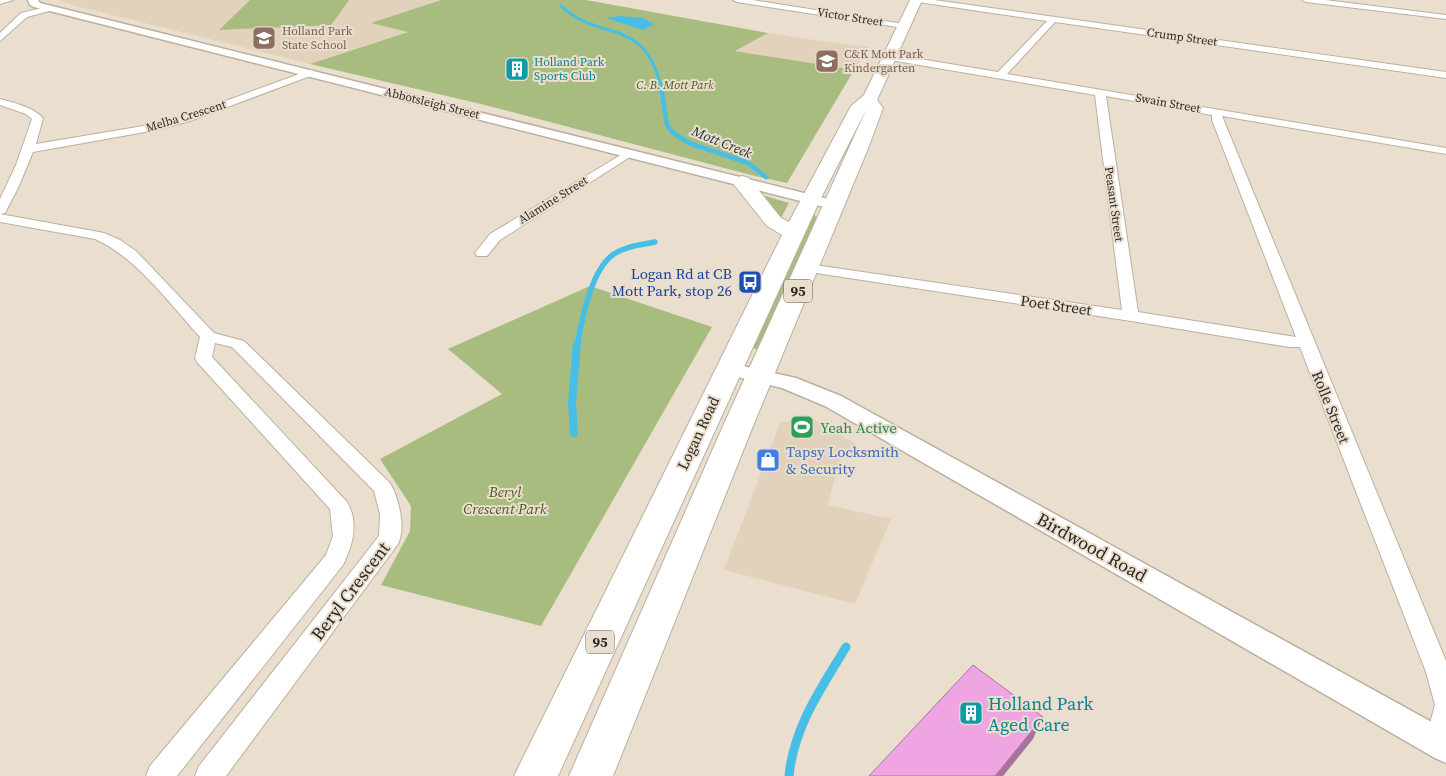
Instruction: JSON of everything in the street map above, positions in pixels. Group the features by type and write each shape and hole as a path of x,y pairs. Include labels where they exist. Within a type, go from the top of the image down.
{"main road":[{"name":"Logan Road","path":"536,776 810,200 854,114 859,106 871,98 917,0"},
{"name":"Logan Road","path":"591,776 875,108 871,98"},
{"path":"742,182 774,222 794,233"}],"street":[{"path":"0,2 9,0"},
{"name":"Abbotsleigh Street","path":"34,0 33,3 37,5 834,205"},
{"name":"Victor Street","path":"738,0 904,26"},
{"name":"Crump Street","path":"917,0 1446,75"},
{"path":"1306,0 1446,17"},
{"path":"0,38 24,15 50,8"},
{"path":"1001,75 1053,19"},
{"name":"Swain Street","path":"890,56 1446,151"},
{"name":"Melba Crescent","path":"29,149 156,127 186,119 310,73"},
{"name":"Peasant Street","path":"1100,92 1125,288 1131,316"},
{"path":"0,102 30,112 38,118 29,149 11,192 0,210"},
{"name":"Rolle Street","path":"1217,112 1217,120 1438,672 1446,702"},
{"name":"Alamine Street","path":"482,253 495,237 629,153"},
{"path":"0,218 98,236 115,243 131,254 208,336"},
{"name":"Poet Street","path":"808,268 1131,316 1289,342 1305,342"},
{"name":"Beryl Crescent","path":"160,776 335,559 344,536 340,508 203,358 208,336 238,344 383,488 390,514 390,538 209,776"},
{"name":"Birdwood Road","path":"729,369 797,385 832,401 1442,744"},
{"path":"1442,744 1446,709"}],"shaded area":[{"name":"Holland Park State School","path":"60,0 441,0 372,23 409,31 310,64 72,5"},
{"name":"C&K Mott Park Kindergarten","path":"768,33 869,47 854,70 735,51"},
{"path":"810,417 856,444 839,461 828,505 891,519 855,604 724,570 780,423"}],"green space":[{"path":"250,0 349,0 331,25 219,30"},
{"name":"C. B. Mott Park","path":"441,0 586,0 768,33 735,51 854,70 787,183 485,105 310,64 408,32 371,23"},
{"path":"759,194 789,203 782,216 779,217"},
{"path":"814,213 818,222 762,350 751,348"},
{"name":"Beryl Crescent Park","path":"590,286 712,327 541,626 381,585 410,531 411,506 380,459 502,394 448,349"}],"water":[{"path":"621,16 642,18 655,24 643,30 606,18"}],"building":[{"name":"Holland Park Aged Care","path":"973,665 1043,717 995,776 869,776"}],"waterway":[{"name":"Mott Creek","path":"561,6 576,17 633,40 644,50 654,65 661,88"},
{"name":"Mott Creek","path":"661,86 667,125 672,132 689,143 748,163 766,177"},
{"name":"Mott Creek","path":"577,345 589,296 599,271 606,261 624,249 655,242"},
{"name":"Mott Creek","path":"574,433 572,403 577,344"},
{"name":"Mott Creek","path":"789,776 796,741 803,724 818,693 846,647"}],"place":[{"name":"Holland Park State School","path":"264,38"},
{"name":"C&K Mott Park Kindergarten","path":"827,61"},
{"name":"Holland Park Sports Club","path":"517,69"},
{"name":"Logan Rd at CB Mott Park, stop 26","path":"750,282"},
{"name":"Yeah Active","path":"802,427"},
{"name":"Tapsy Locksmith & Security","path":"768,460"},
{"name":"Holland Park Aged Care","path":"971,713"}]}
